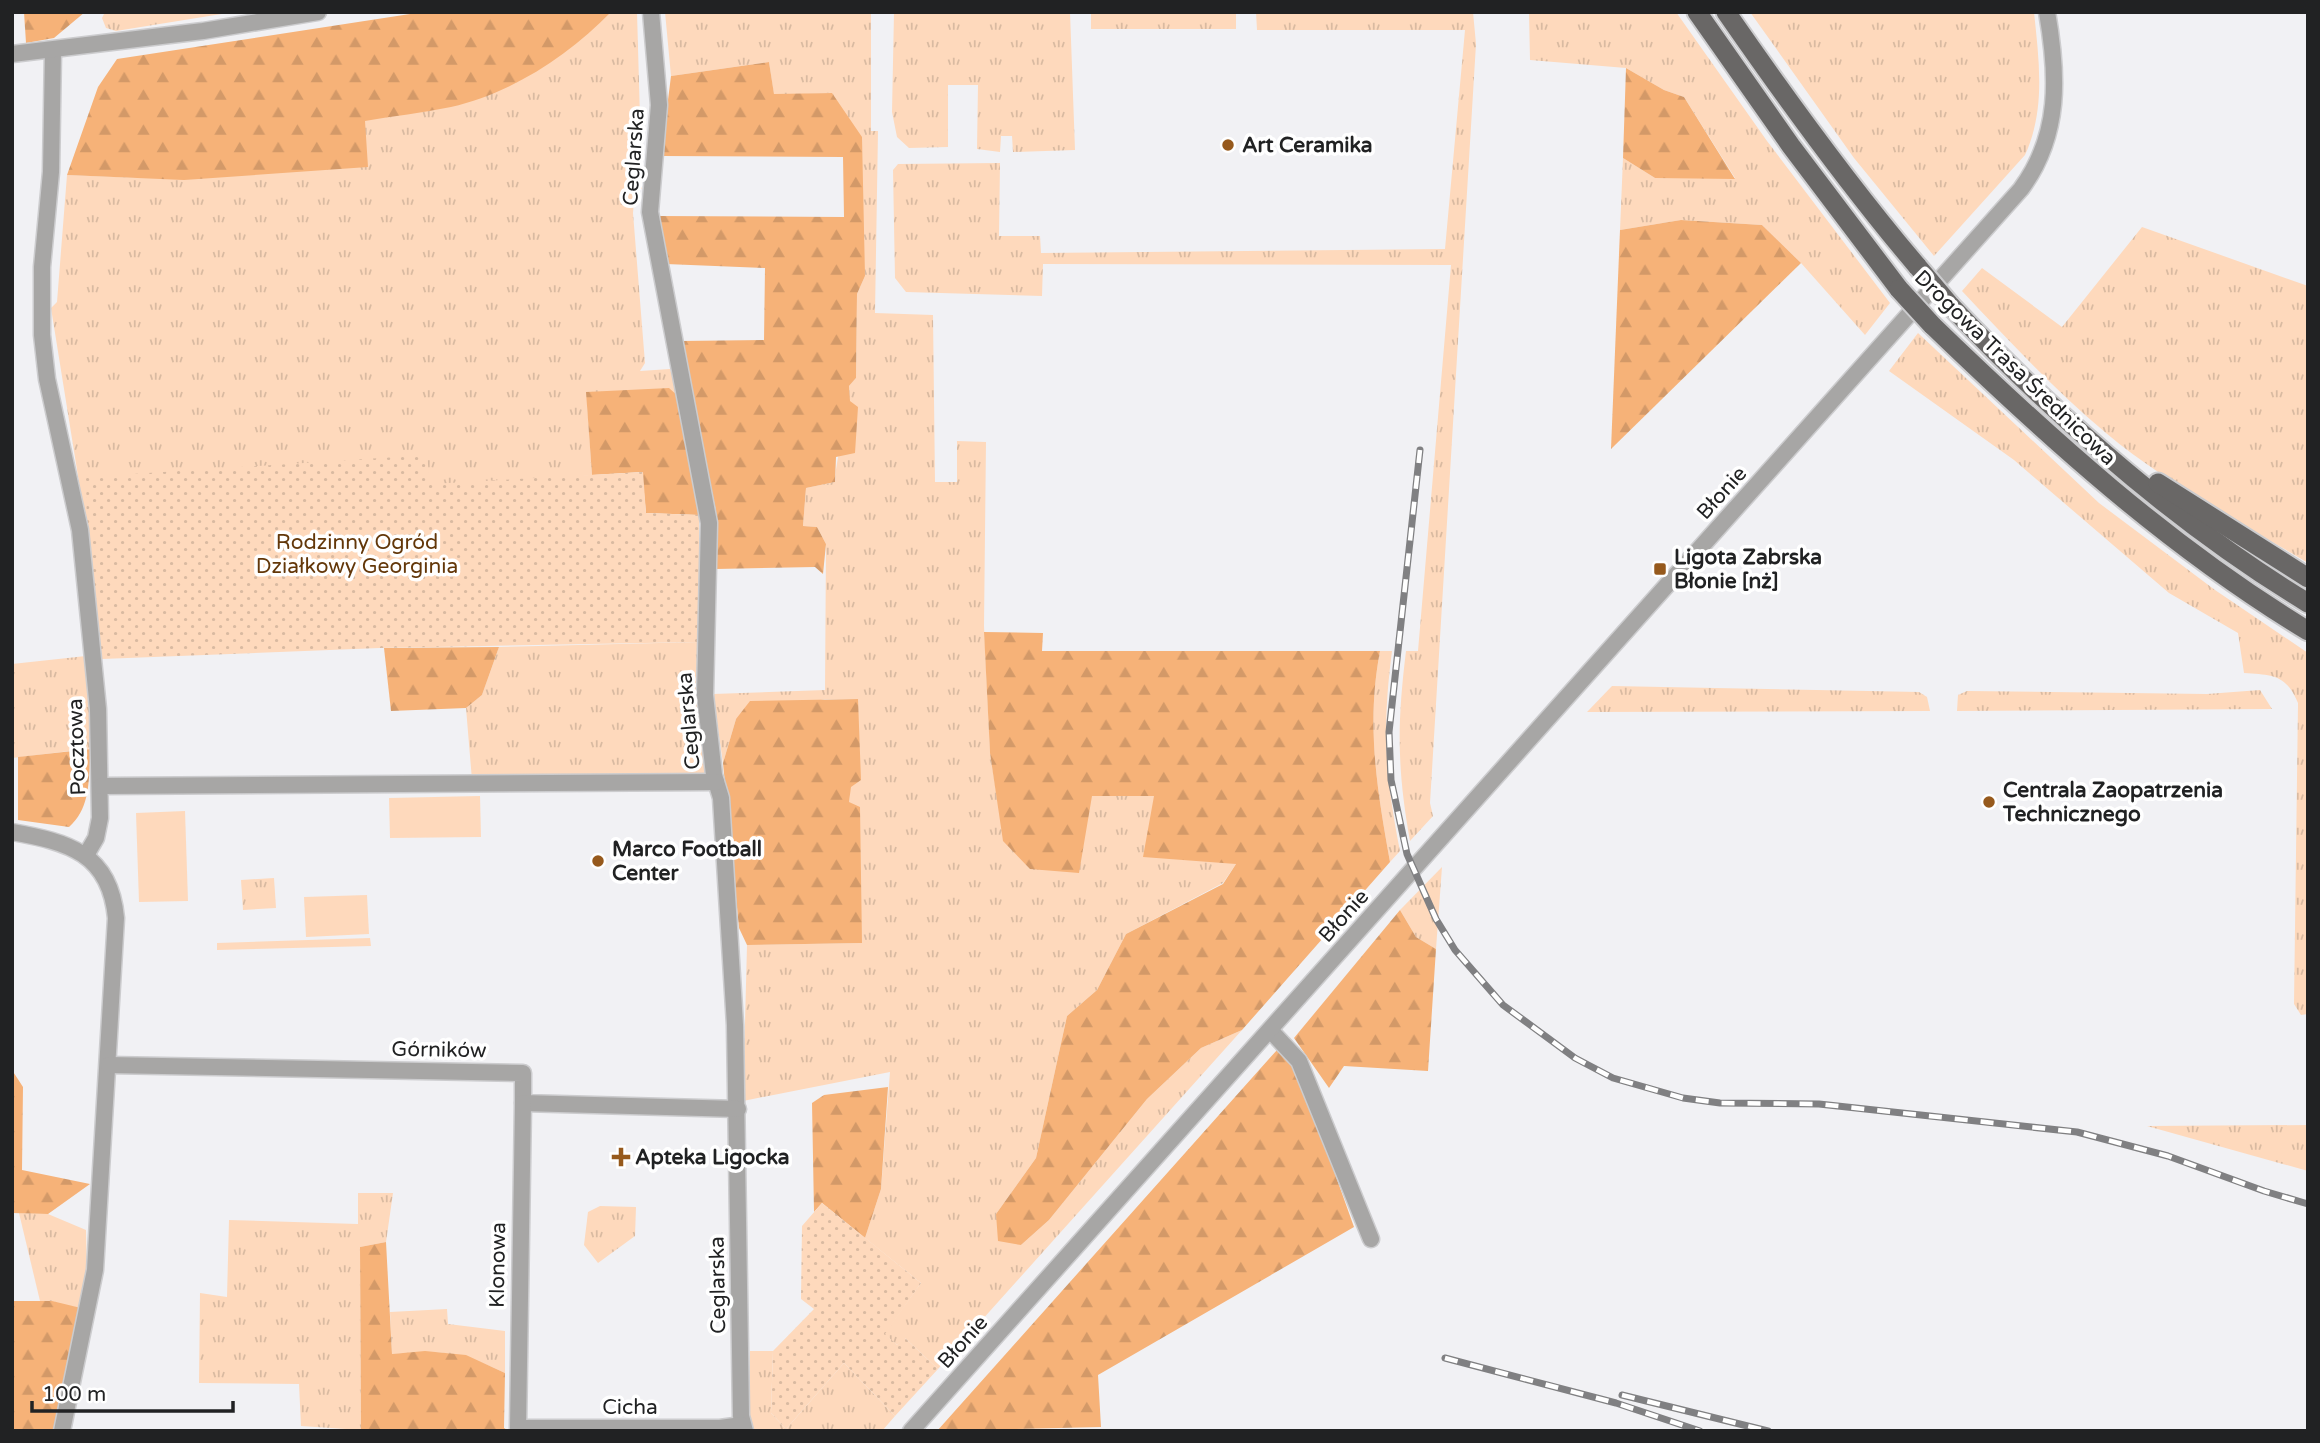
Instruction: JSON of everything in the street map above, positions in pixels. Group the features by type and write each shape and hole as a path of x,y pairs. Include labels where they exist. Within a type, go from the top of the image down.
{"main road":[{"name":"Drogowa Trasa Średnicowa","path":"1697,12 1771,118 1899,289 1931,325 2032,422 2112,492 2193,554 2308,631"},
{"name":"Drogowa Trasa Średnicowa","path":"1726,12 1828,157 1950,305 2063,417 2128,475 2196,527 2308,603"},
{"path":"2063,417 2193,507 2308,578"}],"street":[{"path":"12,54 318,12"},
{"name":"Ceglarska","path":"651,12 659,105 650,212 709,523 705,695 716,782 721,798 725,852 738,1109 743,1428"},
{"name":"Błonie","path":"2047,12 2053,47"},
{"name":"Błonie","path":"911,1431 2021,189 2039,162 2052,124 2056,12"},
{"name":"Pocztowa","path":"53,50 51,172 42,267 41,335 47,379 80,530 98,709 100,818 96,838 86,855"},
{"path":"101,786 716,782"},
{"path":"12,832 74,846 86,855 106,880 115,903 116,939 95,1270 62,1431"},
{"path":"1270,1030 1299,1061 1371,1238"},
{"name":"Górników","path":"109,1065 523,1073 523,1103"},
{"path":"523,1103 738,1109"},
{"name":"Klonowa","path":"518,1427 523,1103"},
{"name":"Cicha","path":"518,1427 743,1428"}],"green space":[{"path":"24,12 85,12 54,38 26,43"},
{"path":"105,12 234,12 116,31 106,28 102,18"},
{"path":"423,12 611,12 558,58 496,92 451,107 365,121 368,167 184,180 67,175 98,87 117,59"},
{"path":"476,12 637,12 642,189 635,189 633,213 645,363 640,371 670,369 678,396 587,403 592,475 87,532 51,308 57,302 67,175 141,178"},
{"path":"665,12 871,12 871,131 878,131 875,313 933,315 935,482 957,482 957,441 986,442 984,626 990,753 1004,841 1092,796 1154,796 1236,864 1223,883 1126,934 1097,990 1067,1016 1036,1158 996,1214 1021,1245 1049,1220 1147,1099 1201,1048 1242,1030 938,1369 905,1338 897,1345 884,1334 921,1283 865,1238 881,1189 890,1072 743,1101 747,945 862,943 849,802 858,699 825,699 736,719 723,763 713,694 825,690 826,544 817,527 803,526 806,488 835,482 848,410 849,386 856,378 857,294 865,276 832,93 774,95 769,62 671,76"},
{"path":"894,12 1070,12 1075,150 1013,152 1012,136 1001,136 1000,152 977,149 978,85 948,85 948,147 909,148 897,137 892,112"},
{"path":"1091,12 1236,12 1236,29 1091,29"},
{"path":"1256,12 1473,12 1476,44 1430,803 1433,816 1410,841 1401,768 1401,702 1406,651 1418,651 1451,265 1043,264 1042,296 906,292 895,278 893,170 898,164 1000,163 999,236 1040,236 1041,253 1445,249 1465,30 1257,30"},
{"path":"1529,12 1676,12 1767,141 1890,303 1865,335 1801,263 1762,225 1681,220 1620,230 1623,158 1655,178 1735,178 1684,97 1664,90 1626,68 1530,60"},
{"path":"1750,12 2034,12 2039,67 2038,102 2032,138 2025,155 1934,256 1854,158"},
{"path":"769,62 774,94 832,93 862,137 865,276 857,294 856,378 849,386 850,401 858,407 855,453 836,457 835,482 806,488 803,526 817,527 826,544 823,574 815,567 716,569 716,511 681,341 764,340 765,268 666,264 656,216 844,217 843,157 661,156 671,76"},
{"path":"1626,68 1664,90 1684,97 1735,179 1655,178 1623,158"},
{"path":"1681,220 1762,225 1801,263 1611,449 1620,230"},
{"path":"2142,227 2308,286 2308,563 2204,502 2129,452 2050,382 1962,291 1982,268 2062,327"},
{"path":"1918,333 2099,503 2215,590 2308,653 2308,1014 2301,1015 2294,1004 2298,703 2289,687 2278,678 2244,673 2238,633 2169,593 2014,460 1889,371"},
{"path":"669,388 678,396 699,515 646,513 642,472 592,475 586,392"},
{"name":"Rodzinny Ogród Działkowy Georginia","path":"427,455 430,484 643,472 646,513 699,515 699,642 380,648 102,659 87,532 86,477"},
{"path":"984,632 1043,633 1042,651 1380,651 1374,705 1375,757 1390,862 1242,1030 1201,1048 1147,1099 1049,1220 1021,1245 998,1241 996,1214 1036,1158 1067,1016 1097,990 1126,934 1223,884 1236,864 1143,857 1154,796 1092,796 1079,873 1030,869 1003,841 990,753"},
{"path":"699,642 709,776 472,780 466,708 482,695 499,647"},
{"path":"499,647 482,695 466,708 391,711 384,648"},
{"path":"1380,651 1392,651 1386,728 1388,775 1400,851 1390,862 1375,757 1374,705"},
{"path":"86,656 95,748 12,758 12,664"},
{"path":"1612,686 1919,692 1927,697 1930,711 1587,712"},
{"path":"2260,690 2272,709 1957,711 1958,695 1967,691 2207,694"},
{"path":"858,699 861,780 851,787 849,802 860,807 862,943 747,945 739,928 723,763 736,719 750,701"},
{"path":"91,749 85,801 82,810 69,827 18,820 18,757"},
{"path":"480,796 481,837 390,838 389,798"},
{"path":"185,811 188,901 139,902 136,813"},
{"path":"1442,867 1436,949 1416,937 1400,910"},
{"path":"274,878 276,908 243,910 241,880"},
{"path":"367,895 369,934 306,937 304,897"},
{"path":"1400,910 1416,937 1436,949 1428,1071 1344,1066 1329,1088 1294,1038"},
{"path":"370,938 371,946 217,950 217,943"},
{"path":"1277,1050 1299,1073 1354,1227 1098,1375 1101,1427 937,1431"},
{"path":"12,1070 23,1087 22,1170 90,1184 48,1214 12,1213"},
{"path":"888,1087 881,1189 865,1238 822,1203 814,1212 812,1103 824,1095"},
{"path":"2308,1125 2308,1171 2147,1126"},
{"path":"358,1193 393,1193 386,1242 360,1247 361,1430 301,1426 299,1384 199,1383 200,1293 227,1297 229,1220 358,1224"},
{"path":"822,1203 921,1283 885,1334 897,1345 904,1337 938,1369 895,1416 844,1363 786,1429 771,1413 773,1351 814,1309 801,1299 802,1226"},
{"path":"600,1206 636,1207 635,1236 598,1263 584,1245 588,1212"},
{"path":"19,1213 48,1214 86,1230 87,1278 81,1308 40,1301"},
{"path":"386,1242 392,1354 425,1351 466,1355 505,1373 504,1428 509,1431 361,1431 360,1247"},
{"path":"12,1301 52,1301 81,1308 54,1431 12,1431"},
{"path":"447,1309 448,1324 505,1331 505,1373 462,1356 438,1352 392,1354 390,1312"},
{"path":"750,1351 773,1351 771,1413 786,1429 844,1363 895,1416 882,1431 742,1431 749,1418"}],"railway":[{"path":"1420,450 1389,732 1391,780 1407,854 1436,919 1455,950 1503,1005 1575,1058 1613,1078 1683,1098 1720,1103 1819,1104 2077,1132 2168,1156 2308,1204"},
{"path":"1445,1358 1616,1403 1700,1431"},
{"path":"1622,1395 1768,1431"}],"place":[{"name":"Art Ceramika","path":"1228,145"},
{"name":"Ligota Zabrska Błonie [nż]","path":"1660,569"},
{"name":"Centrala Zaopatrzenia Technicznego","path":"1989,802"},
{"name":"Marco Football Center","path":"598,861"},
{"name":"Apteka Ligocka","path":"621,1157"}]}
